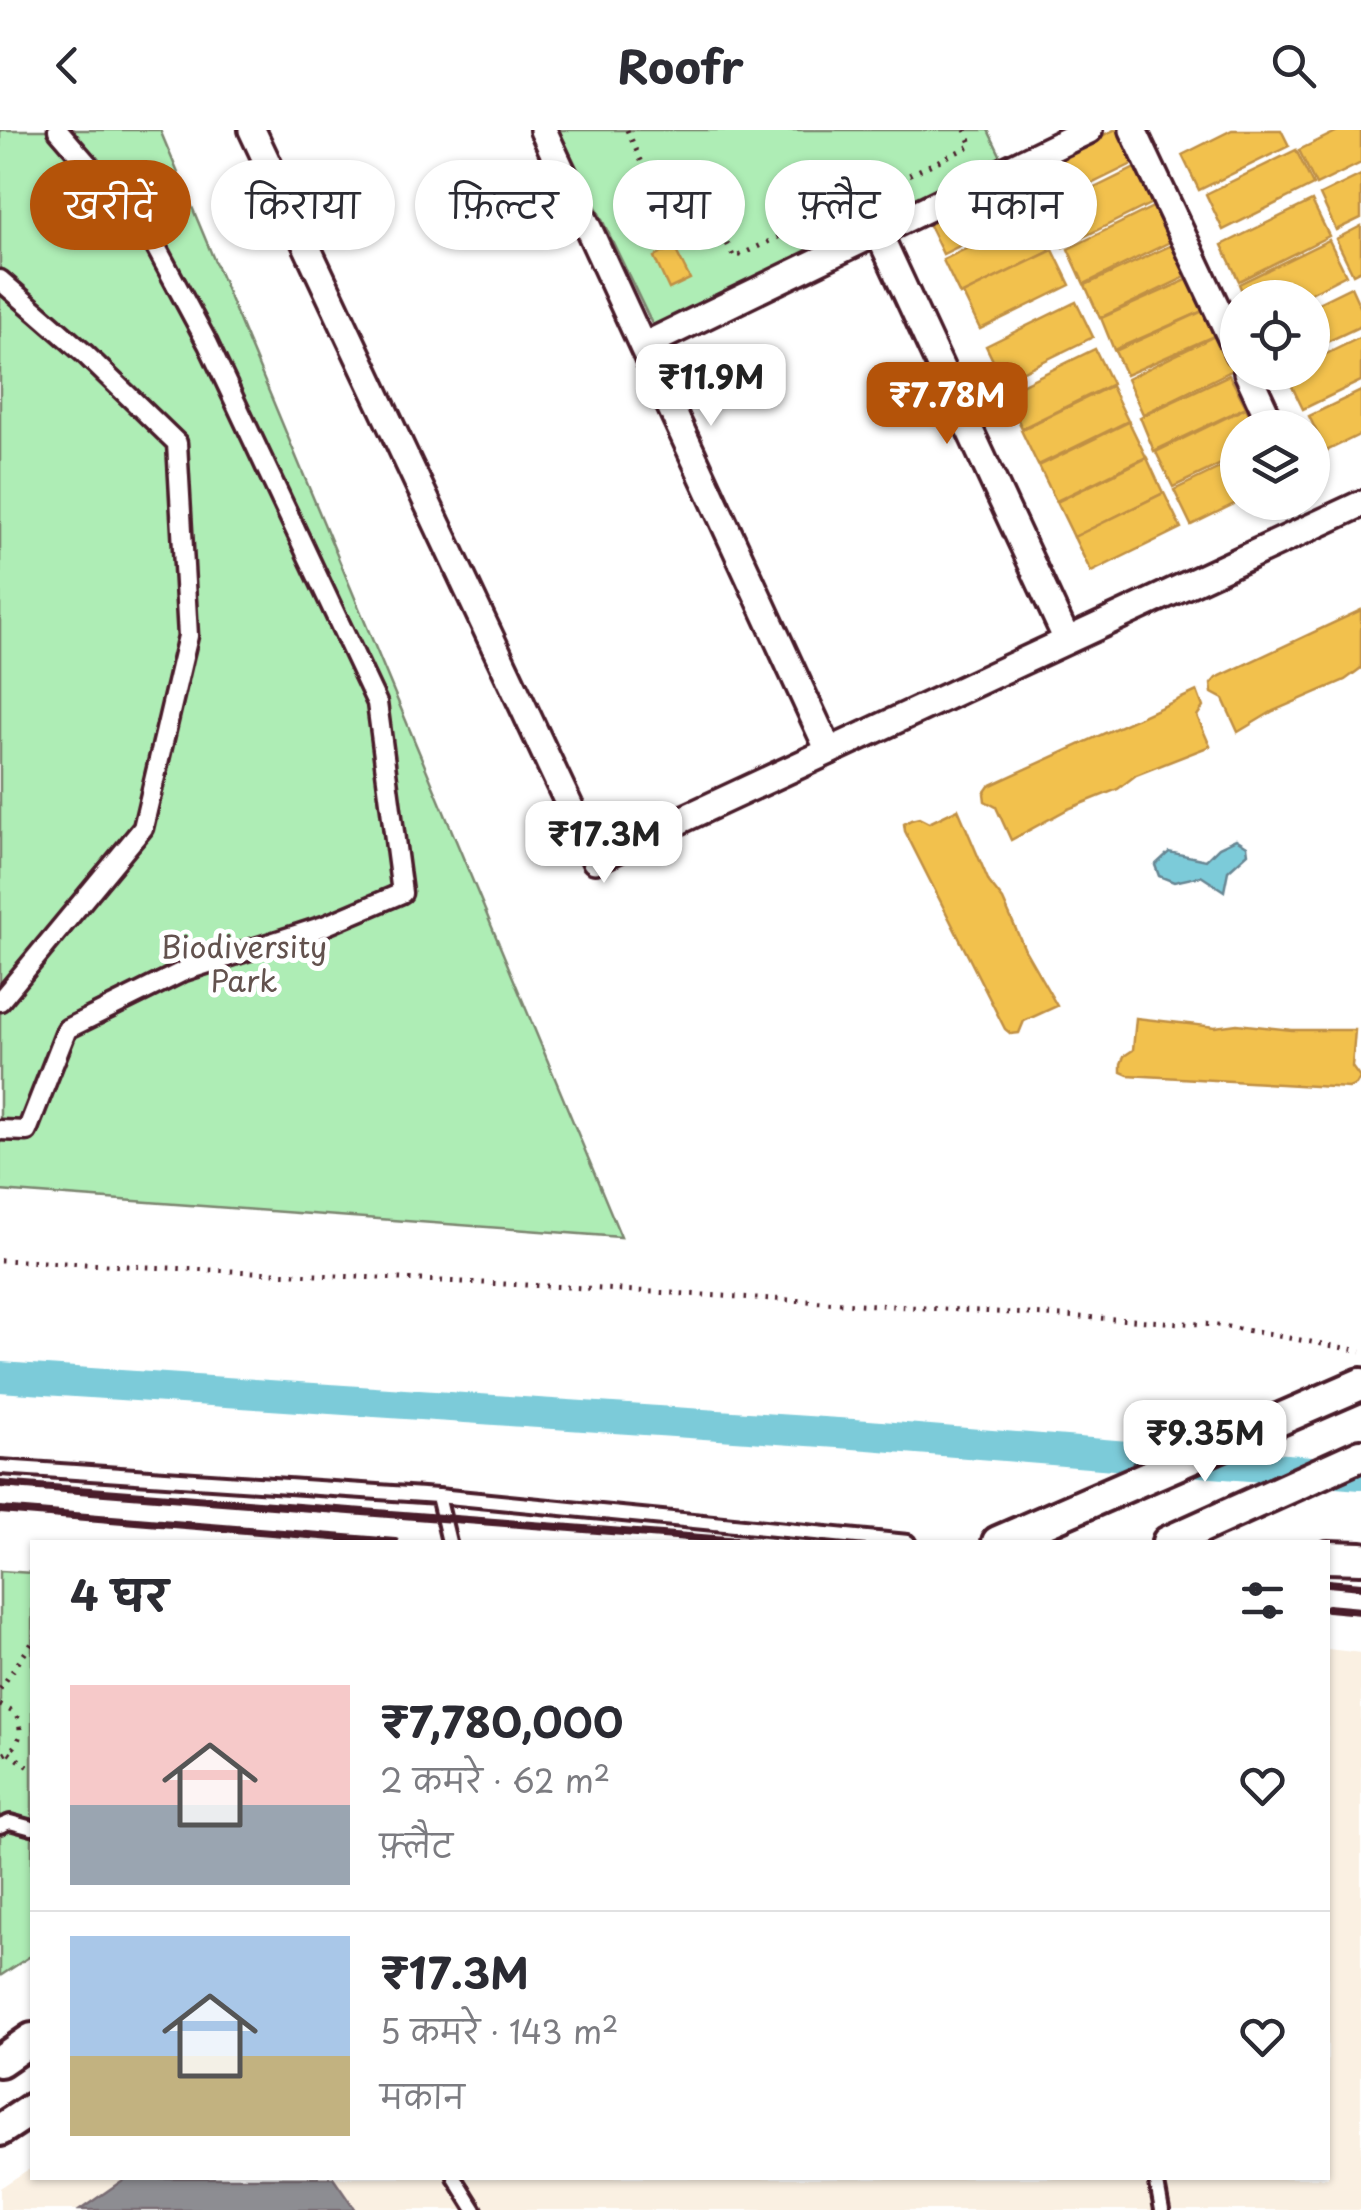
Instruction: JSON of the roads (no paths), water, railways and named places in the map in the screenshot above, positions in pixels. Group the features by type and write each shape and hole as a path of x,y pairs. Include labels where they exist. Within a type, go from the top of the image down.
{"street":[{"path":"0,1130 27,1131 66,1029 184,971 324,926 402,892 377,703 208,344 150,236 58,130"},
{"path":"252,130 595,860 1066,640 1299,520"},
{"path":"544,130 830,751"},
{"path":"915,214 1090,130"},
{"path":"1132,130 1220,315"},
{"path":"643,346 841,250"},
{"path":"886,250 1066,640"},
{"path":"0,280 85,354 177,443 188,636 143,828 0,1001"},
{"path":"1330,510 1361,504"},
{"path":"1011,1537 1361,1384"},
{"path":"1176,1539 1361,1455"},
{"path":"1330,1556 1361,1558"},
{"path":"0,2061 30,2041"},
{"path":"0,2130 30,2110"}],"lane":[{"path":"0,1467 438,1496 888,1540"},
{"path":"438,1496 449,1540"},
{"path":"0,1826 10,1822 30,1827"},
{"path":"456,2180 475,2210"},
{"path":"1156,2180 1162,2210"}],"water":[{"path":"1236,839 1247,846 1248,853 1228,871 1224,891 1201,876 1174,882 1159,876 1155,865 1169,852 1206,860 1219,847"}],"waterway":[{"path":"0,1377 868,1435 1361,1475"}],"railway":[{"path":"0,1484 727,1540"},
{"path":"0,1510 370,1540"},
{"path":"1330,1583 1361,1586"},
{"path":"1330,1608 1361,1611"}],"park label":[{"name":"Biodiversity Park","path":"244,962"}]}
